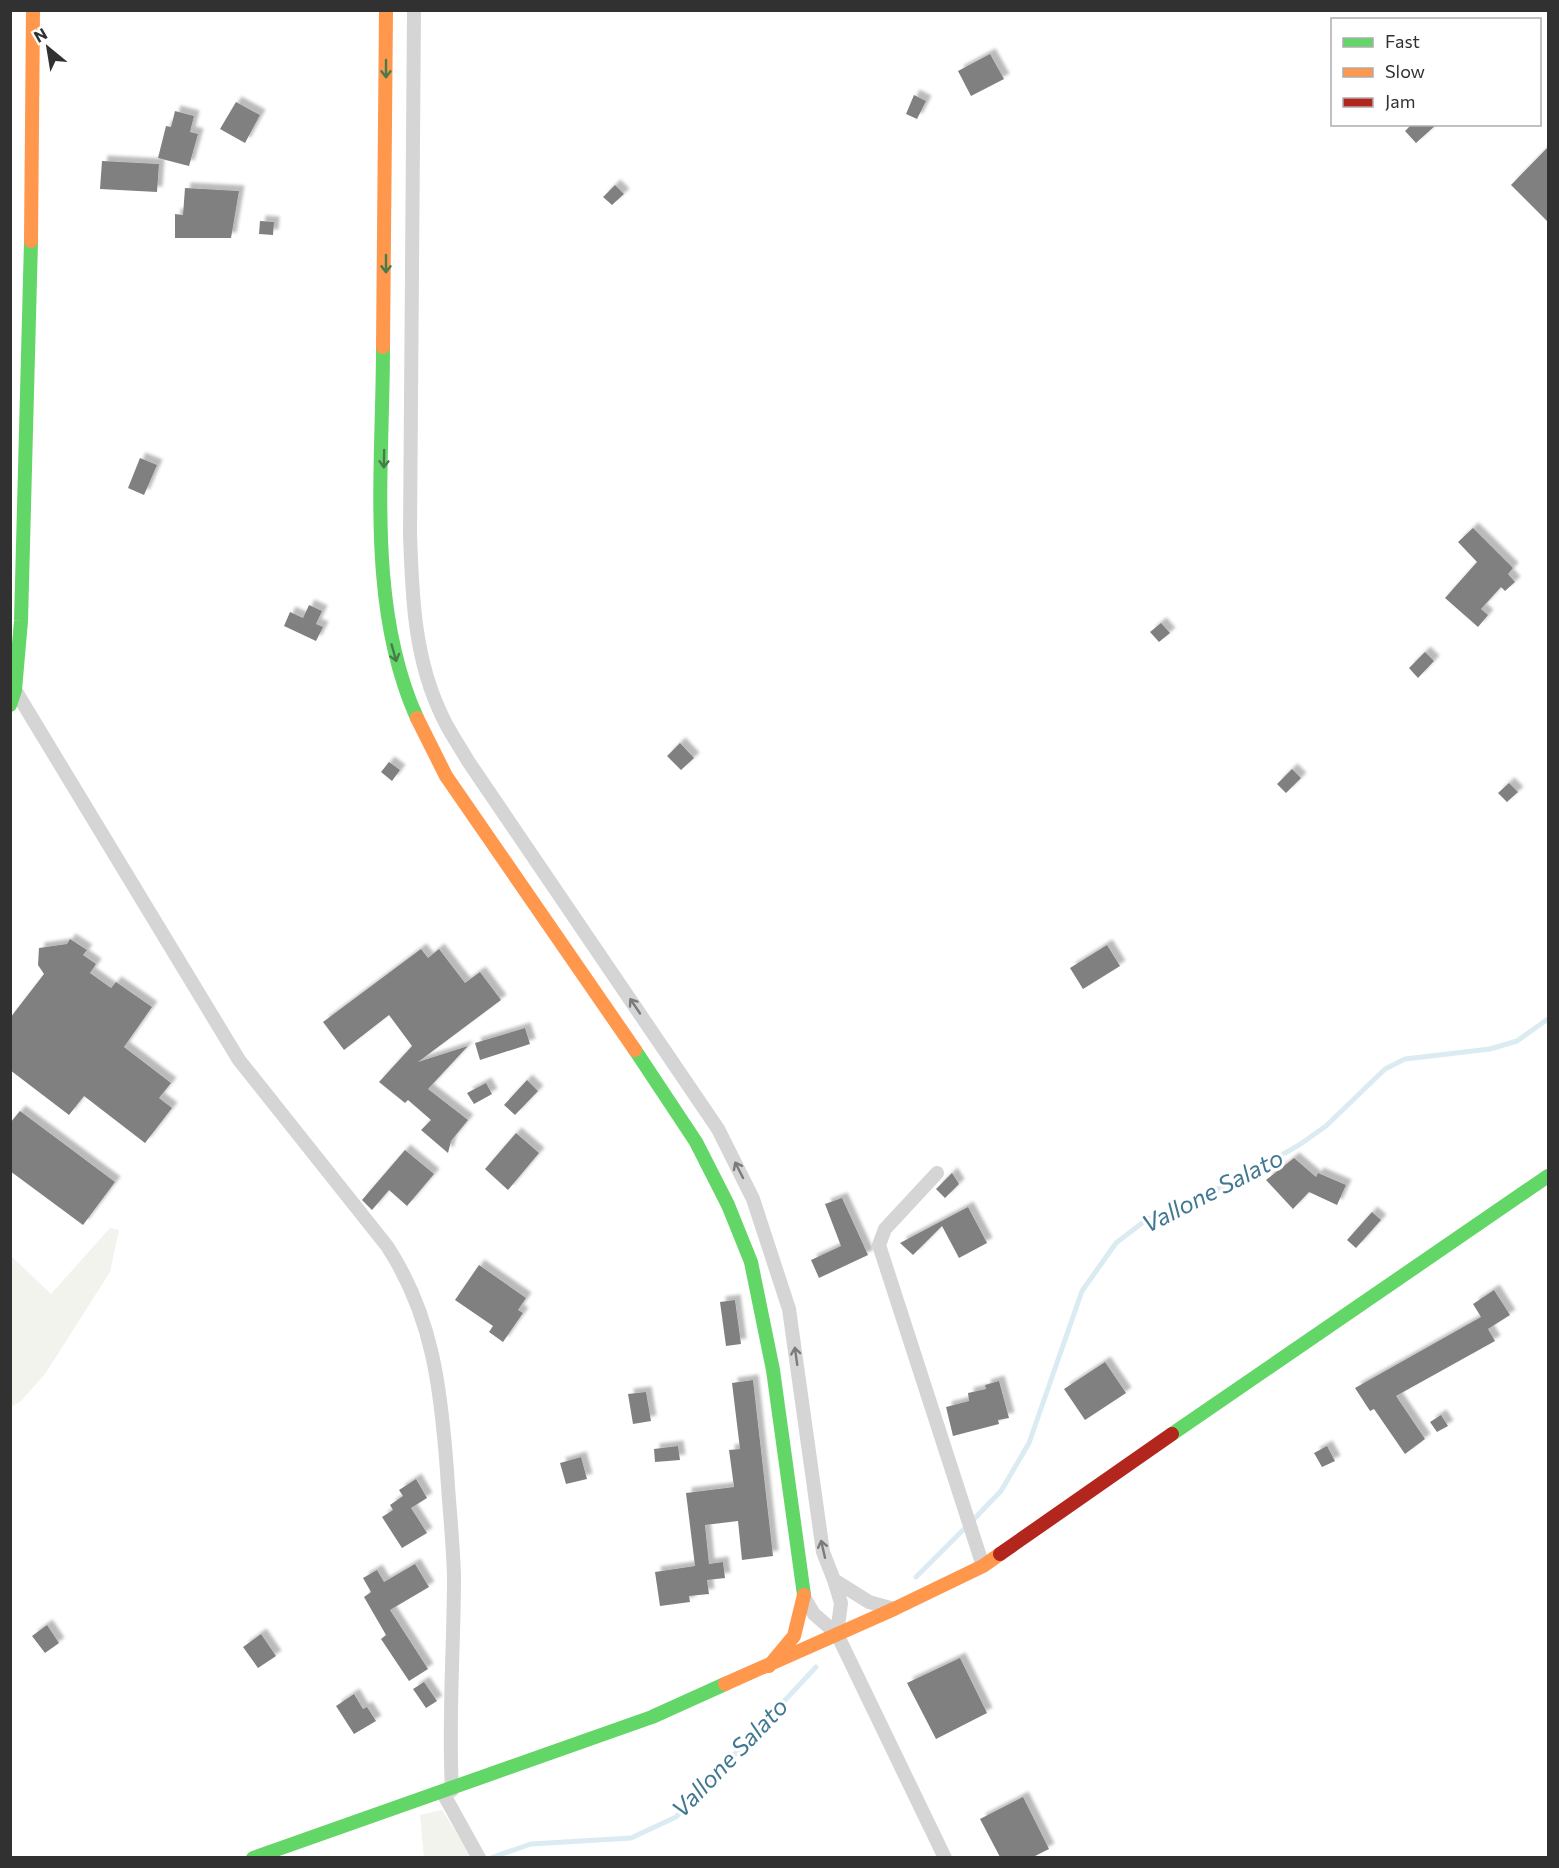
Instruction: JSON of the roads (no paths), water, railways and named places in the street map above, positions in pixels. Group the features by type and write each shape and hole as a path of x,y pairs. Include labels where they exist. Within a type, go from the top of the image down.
{"street":[{"path":"10,705 15,690 21,621 32,183 33,10"},
{"path":"386,10 382,536 385,605 391,644 421,728 446,776 673,1105 696,1142 728,1205 751,1262 764,1316 805,1599 814,1614 837,1634 945,1857"},
{"path":"414,10 410,533 412,601 427,677 442,717 468,762 718,1129 753,1199 789,1309 823,1552 841,1603 837,1634"},
{"path":"15,690 32,713 239,1060 387,1246 412,1292 439,1376 443,1411 454,1575 448,1791 479,1857"},
{"path":"937,1173 885,1230 879,1245 983,1566"},
{"path":"252,1857 448,1791 652,1717 894,1610 983,1566 1379,1290 1548,1176"},
{"path":"834,1580 869,1602 894,1610"},
{"path":"769,1666 794,1636 805,1599"}],"waterway":[{"name":"Vallone Salato","path":"974,1519 1001,1491 1029,1443 1082,1291 1116,1243 1146,1220 1236,1181 1299,1145 1326,1126 1385,1069 1405,1059 1490,1049 1517,1041 1548,1019"},
{"name":"Vallone Salato","path":"916,1577 963,1530"},
{"name":"Vallone Salato","path":"493,1857 531,1844 631,1838 676,1817 816,1667"}]}
